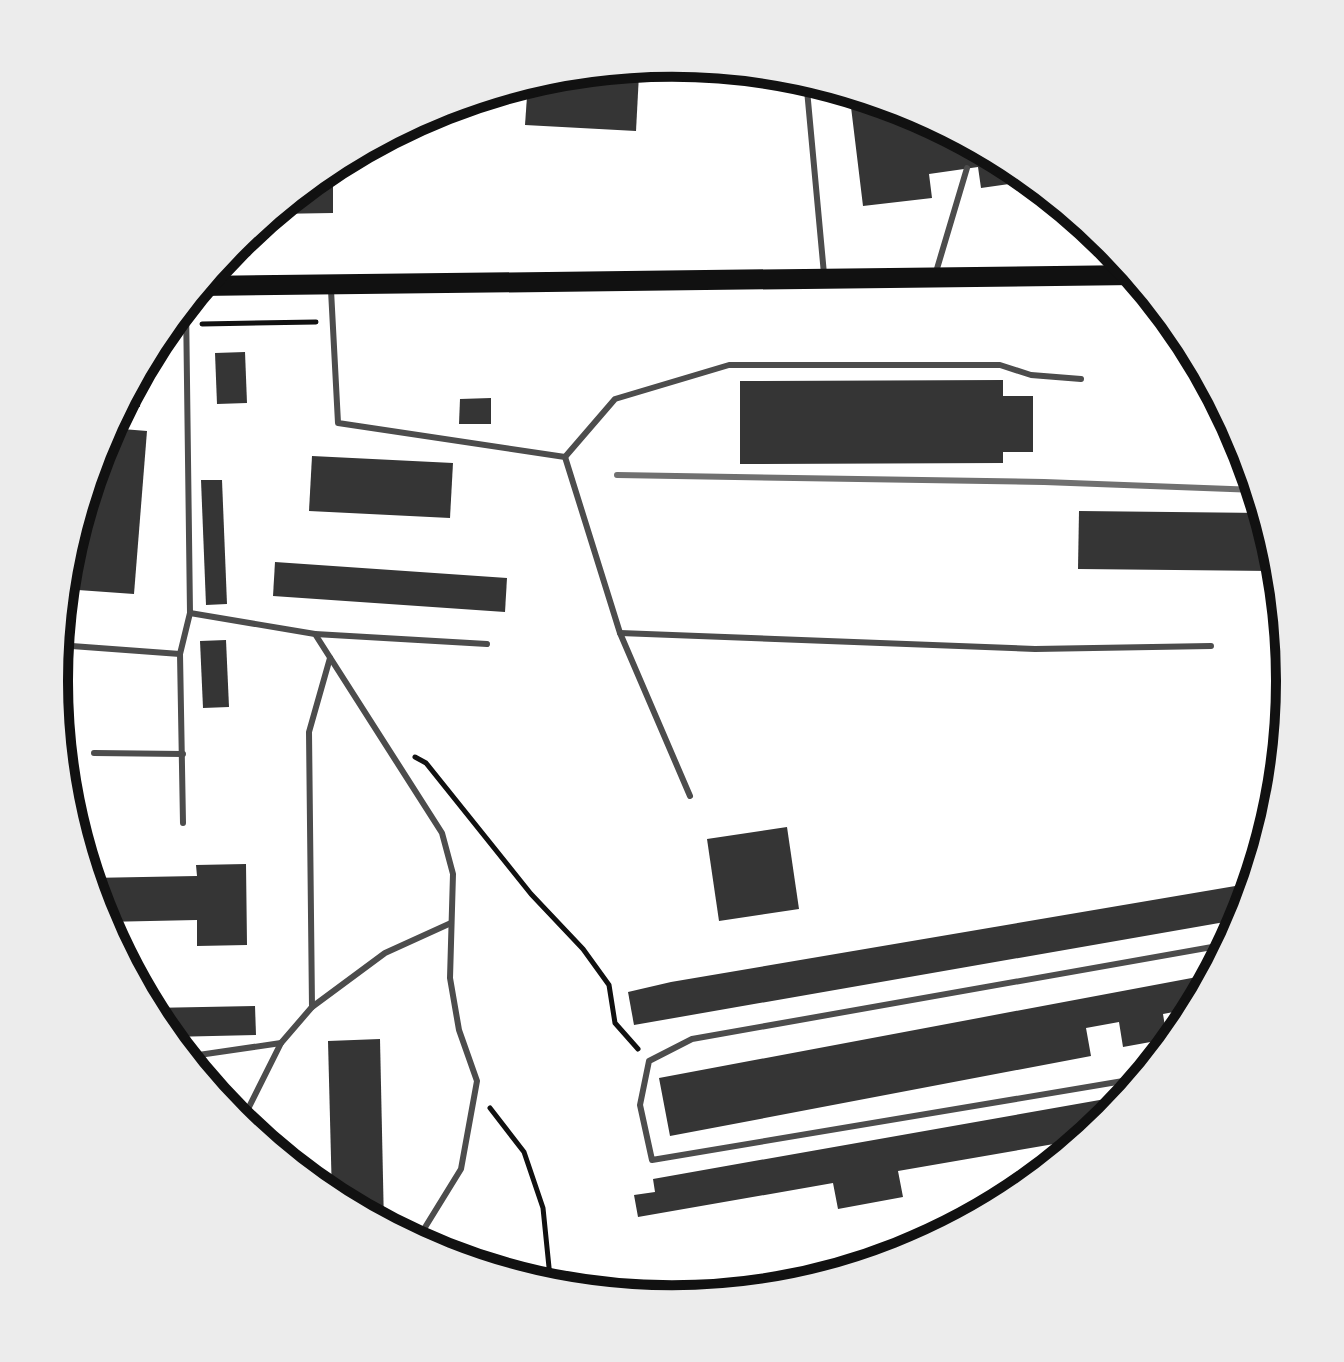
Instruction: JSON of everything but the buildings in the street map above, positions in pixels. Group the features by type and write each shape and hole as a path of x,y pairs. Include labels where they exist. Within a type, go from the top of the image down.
{"main road":[{"path":"216,286 824,276 1119,275"}],"lane":[{"path":"807,93 824,276"},
{"path":"935,277 967,168"},
{"path":"331,286 338,423 565,457"},
{"path":"183,823 180,654 190,613 186,324"},
{"path":"565,457 615,399 729,365 1000,365 1031,375 1081,379"},
{"path":"565,457 620,633 690,796"},
{"path":"190,613 315,634 487,644"},
{"path":"620,633 1035,649 1211,646"},
{"path":"315,634 442,833 453,874 450,978 459,1030 477,1081 461,1169 423,1231"},
{"path":"69,646 180,654"},
{"path":"312,1007 309,732 330,658"},
{"path":"94,753 183,754"},
{"path":"247,1110 281,1043 312,1007 385,953 451,923"},
{"path":"1124,1081 652,1160 640,1105 649,1061 692,1039 1215,947"},
{"path":"198,1055 281,1043"}],"path":[{"path":"186,324 333,322"},
{"path":"379,738 426,763 531,894 583,949 609,985 615,1023 649,1061"},
{"path":"477,1081 495,1119 524,1152 543,1208 551,1272"}],"railway":[{"path":"617,475 1044,482 1245,490"}]}
